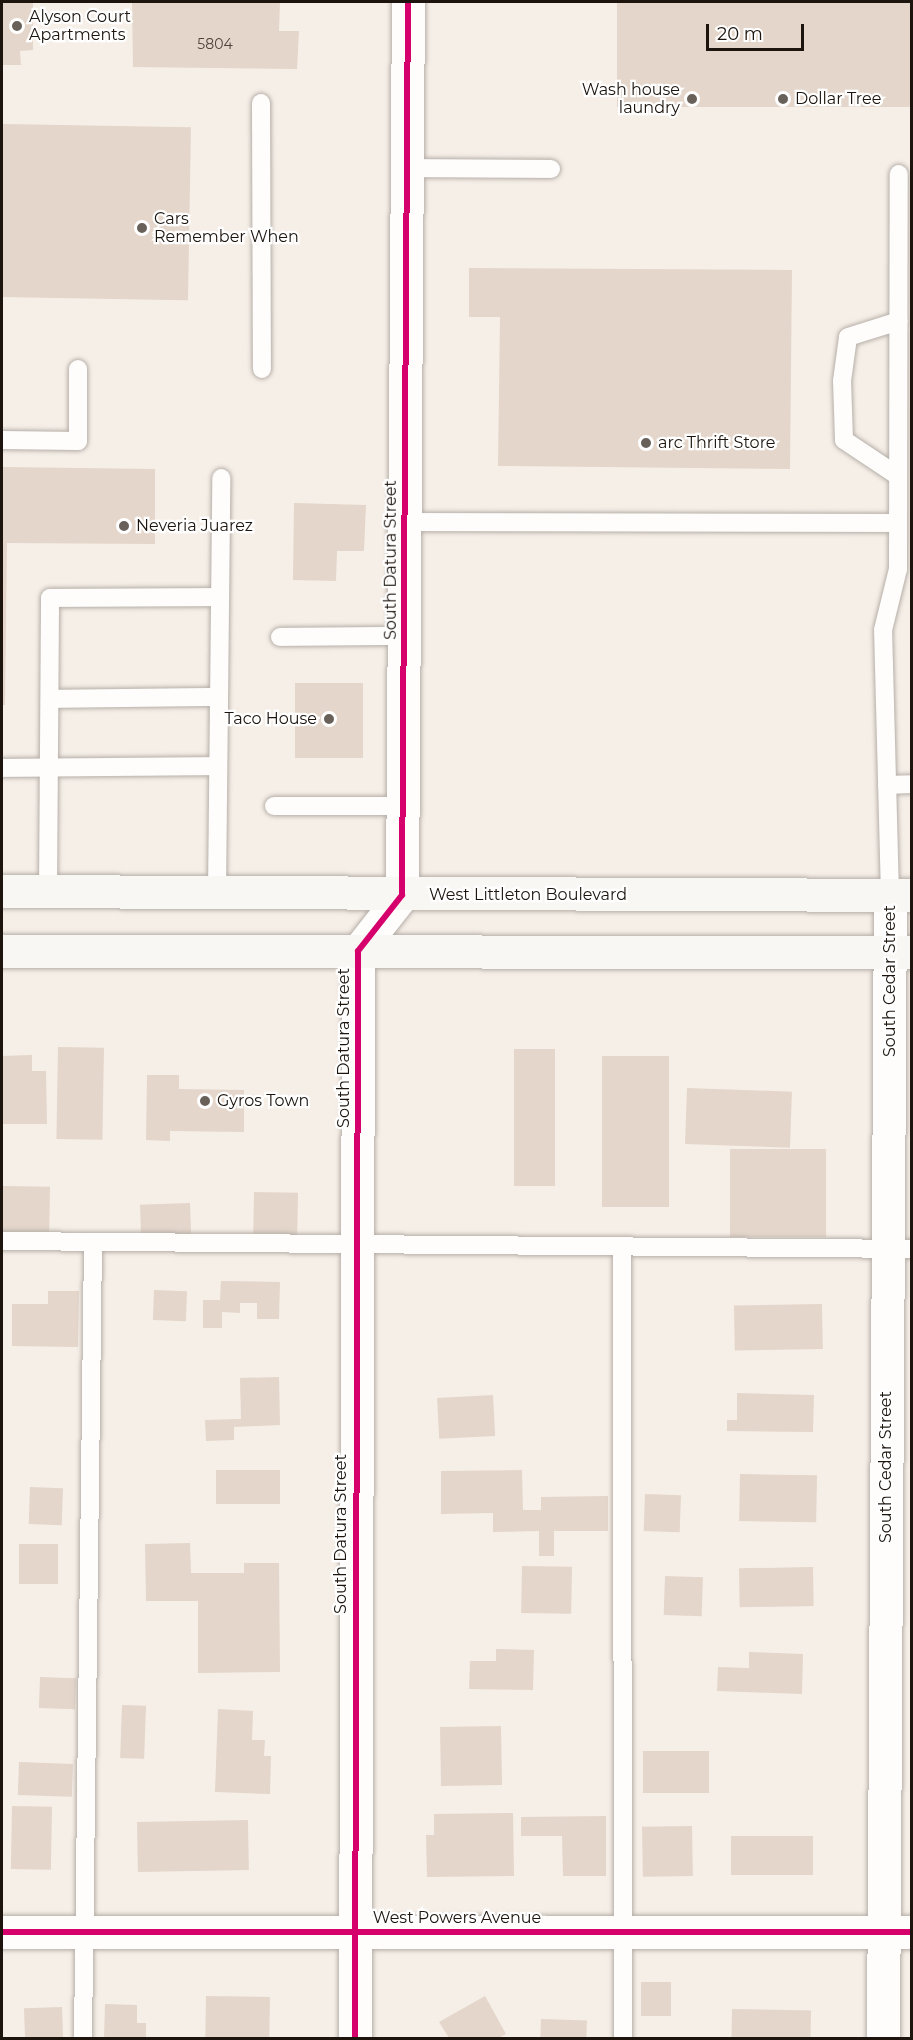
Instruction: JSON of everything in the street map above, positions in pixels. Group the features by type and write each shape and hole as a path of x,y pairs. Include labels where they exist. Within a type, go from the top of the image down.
{"main road":[{"name":"West Littleton Boulevard","path":"2,891 402,895 901,895"},
{"path":"2,951 901,952"}],"street":[{"name":"South Datura Street","path":"355,2038 352,1931 358,951 402,895 408,2"},
{"name":"South Cedar Street","path":"883,2038 897,1932 901,895"},
{"name":"West Powers Avenue","path":"2,1932 897,1932"}],"lane":[{"path":"261,103 262,369"},
{"path":"407,168 551,169"},
{"path":"900,174 898,569 883,630 887,785 901,895"},
{"path":"898,476 844,440 842,381 848,337 899,321"},
{"path":"2,440 78,441 78,369"},
{"path":"217,893 221,478"},
{"path":"405,522 898,523"},
{"path":"48,891 51,598 220,597"},
{"path":"280,637 404,636"},
{"path":"50,699 219,697"},
{"path":"2,768 218,766"},
{"path":"887,785 912,784"},
{"path":"274,806 403,806"},
{"path":"2,1242 900,1249"},
{"path":"83,2038 93,1242"},
{"path":"622,1246 623,2038"}],"building":[{"name":"Alyson Court Apartments","path":"2,2 33,2 33,50 20,51 21,65 2,65"},
{"path":"132,2 280,2 279,31 299,31 297,69 133,67"},
{"path":"617,2 912,2 912,107 617,107"},
{"path":"2,124 191,127 188,300 2,297"},
{"path":"469,268 792,270 790,469 498,466 500,317 469,317"},
{"path":"2,467 155,469 155,544 7,543 5,705 2,705"},
{"path":"294,503 366,505 364,551 337,551 336,581 293,580"},
{"path":"295,683 363,683 363,758 295,758"},
{"path":"58,1047 104,1048 102,1140 56,1139"},
{"path":"514,1049 555,1049 555,1186 514,1186"},
{"path":"32,1055 32,1071 46,1071 47,1124 2,1124 2,1056"},
{"path":"602,1056 669,1056 669,1207 602,1207"},
{"path":"147,1075 179,1075 179,1089 244,1090 244,1132 170,1131 170,1141 146,1140"},
{"path":"687,1088 792,1092 790,1148 685,1144"},
{"path":"730,1149 826,1149 826,1237 730,1237"},
{"path":"2,1186 50,1187 49,1234 2,1233"},
{"path":"254,1192 298,1193 297,1238 253,1237"},
{"path":"190,1203 191,1234 141,1236 140,1205"},
{"path":"221,1281 280,1282 279,1319 257,1319 257,1303 240,1303 240,1313 222,1312 222,1328 203,1328 203,1300 220,1300"},
{"path":"154,1290 187,1291 186,1321 153,1320"},
{"path":"48,1291 79,1291 78,1347 12,1346 12,1304 48,1304"},
{"path":"822,1304 823,1349 735,1351 734,1306"},
{"path":"279,1377 280,1425 234,1427 234,1440 206,1441 205,1420 241,1419 240,1378"},
{"path":"737,1393 814,1395 813,1432 727,1431 727,1420 737,1420"},
{"path":"493,1395 495,1436 439,1439 437,1398"},
{"path":"216,1470 280,1470 280,1504 216,1504"},
{"path":"522,1470 523,1510 541,1510 541,1497 608,1496 608,1531 554,1531 554,1556 539,1556 539,1531 493,1532 493,1513 441,1514 441,1471"},
{"path":"740,1474 817,1475 816,1522 739,1521"},
{"path":"30,1487 63,1488 62,1525 29,1524"},
{"path":"645,1494 681,1495 680,1532 644,1531"},
{"path":"190,1543 191,1573 244,1573 244,1563 279,1563 280,1672 198,1673 198,1601 146,1601 145,1544"},
{"path":"19,1544 58,1544 58,1584 19,1584"},
{"path":"522,1566 572,1567 571,1614 521,1613"},
{"path":"813,1567 814,1606 740,1607 739,1568"},
{"path":"665,1576 703,1577 702,1616 664,1615"},
{"path":"496,1649 534,1650 533,1690 469,1689 470,1661 496,1661"},
{"path":"749,1652 803,1654 802,1694 717,1691 718,1667 749,1668"},
{"path":"40,1677 76,1678 75,1709 39,1708"},
{"path":"122,1705 146,1706 144,1759 120,1758"},
{"path":"218,1709 253,1711 252,1740 265,1740 264,1756 271,1756 270,1794 215,1792"},
{"path":"501,1726 502,1785 441,1786 440,1727"},
{"path":"643,1751 709,1751 709,1793 643,1793"},
{"path":"19,1762 73,1764 72,1797 18,1795"},
{"path":"12,1806 52,1807 51,1870 11,1869"},
{"path":"513,1813 514,1876 427,1877 426,1835 434,1835 434,1814"},
{"path":"606,1816 606,1876 563,1876 562,1836 521,1836 521,1817"},
{"path":"248,1820 249,1870 138,1872 137,1822"},
{"path":"692,1826 693,1876 643,1877 642,1827"},
{"path":"731,1836 813,1836 813,1875 731,1875"},
{"path":"641,1982 671,1982 671,2016 641,2016"},
{"path":"206,1996 270,1997 269,2038 205,2038"},
{"path":"485,1996 506,2034 498,2038 449,2038 439,2022"},
{"path":"105,2004 137,2005 137,2023 146,2023 146,2038 104,2038"},
{"path":"62,2007 63,2038 25,2038 24,2008"},
{"path":"732,2009 811,2010 811,2038 731,2038"},
{"path":"541,2019 587,2021 586,2038 540,2038"}],"cycle path":[{"path":"355,2038 358,951 402,895 408,2"},
{"path":"2,1932 912,1932"}],"place":[{"name":"Alyson Court Apartments","path":"17,26"},
{"name":"Wash house laundry","path":"692,99"},
{"name":"Dollar Tree","path":"783,99"},
{"name":"Cars Remember When","path":"142,228"},
{"name":"arc Thrift Store","path":"646,443"},
{"name":"Neveria Juarez","path":"124,526"},
{"name":"Taco House","path":"329,719"},
{"name":"Gyros Town","path":"205,1101"}]}
